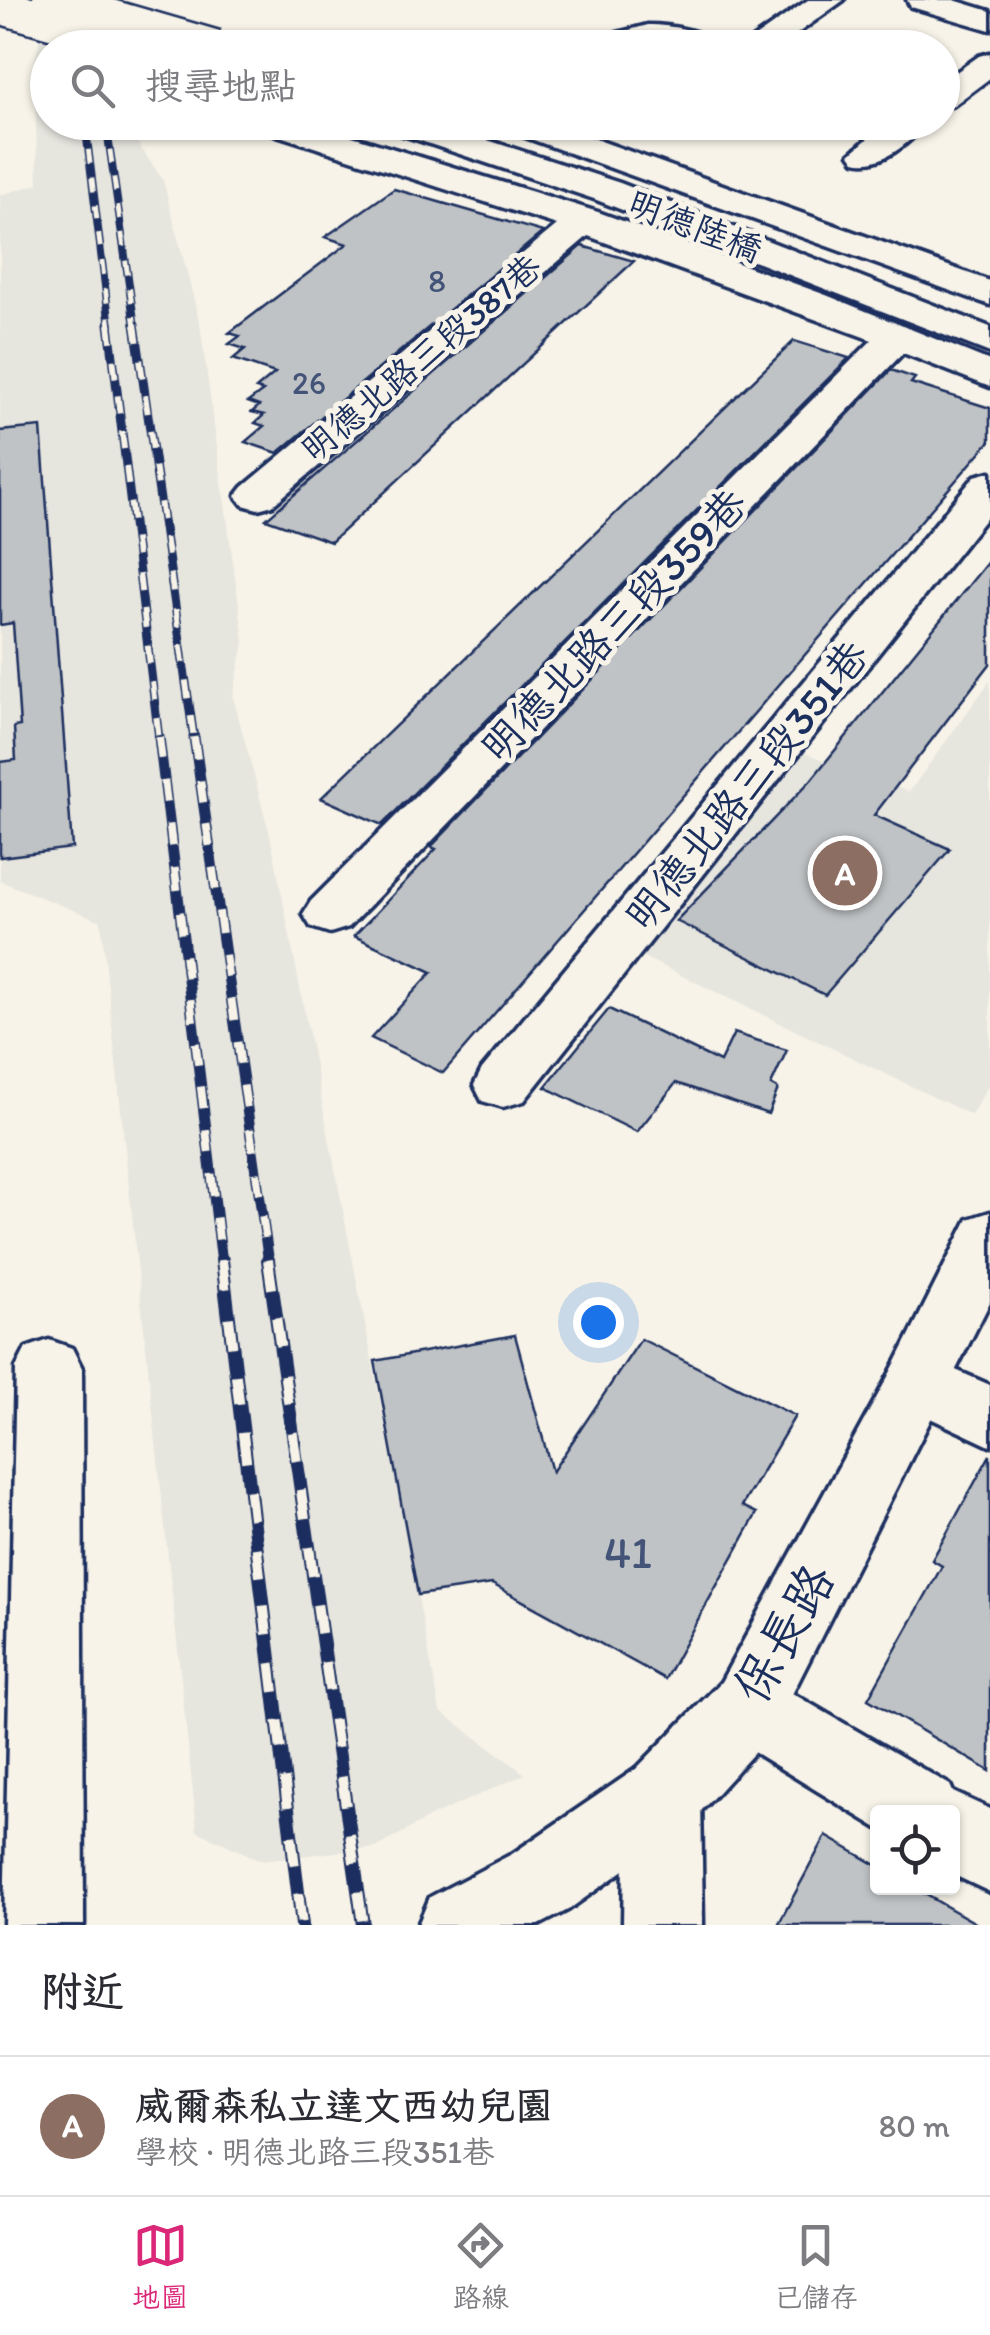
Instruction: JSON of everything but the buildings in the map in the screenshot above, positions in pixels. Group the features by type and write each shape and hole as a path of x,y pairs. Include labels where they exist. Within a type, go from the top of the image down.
{"street":[{"path":"50,0 154,30"},
{"path":"783,30 830,0"},
{"path":"922,0 990,22"},
{"path":"0,6 83,30"},
{"path":"960,85 990,63"},
{"path":"328,140 584,220 990,375"},
{"name":"明德陸橋","path":"451,140 607,192 990,341"},
{"name":"明德陸橋","path":"524,140 625,174 990,318"},
{"path":"607,140 990,294"},
{"path":"867,154 886,140"},
{"name":"明德北路三段387巷","path":"258,496 584,220"},
{"name":"明德北路三段359巷","path":"330,914 897,337"},
{"name":"明德北路三段351巷","path":"503,1085 990,485"},
{"name":"保長路","path":"458,1925 540,1882 663,1796 747,1707 920,1382 990,1237"},
{"path":"44,1925 49,1368"},
{"path":"920,1382 990,1417"},
{"path":"747,1707 911,1805"},
{"path":"663,1796 663,1925"},
{"path":"960,1835 990,1853"}],"shaded area":[{"path":"47,0 106,0 111,30 41,30"},
{"path":"36,140 135,140 163,180 200,324 244,642 233,697 271,839 440,1711 525,1774 432,1816 375,1848 260,1860 197,1831 101,921 0,881 0,195 38,184"},
{"path":"990,681 990,1083 971,1115 635,953 797,750 909,792"}],"railway":[{"path":"70,0 74,30"},
{"path":"88,0 92,30"},
{"path":"87,140 110,327"},
{"path":"109,140 135,327"},
{"path":"109,324 159,739"},
{"path":"135,324 194,739"},
{"path":"159,737 222,1263"},
{"path":"194,737 269,1263"},
{"path":"222,1260 302,1925"},
{"path":"268,1260 363,1925"}],"place":[{"name":"威爾森私立達文西幼兒園","path":"845,873"}]}
